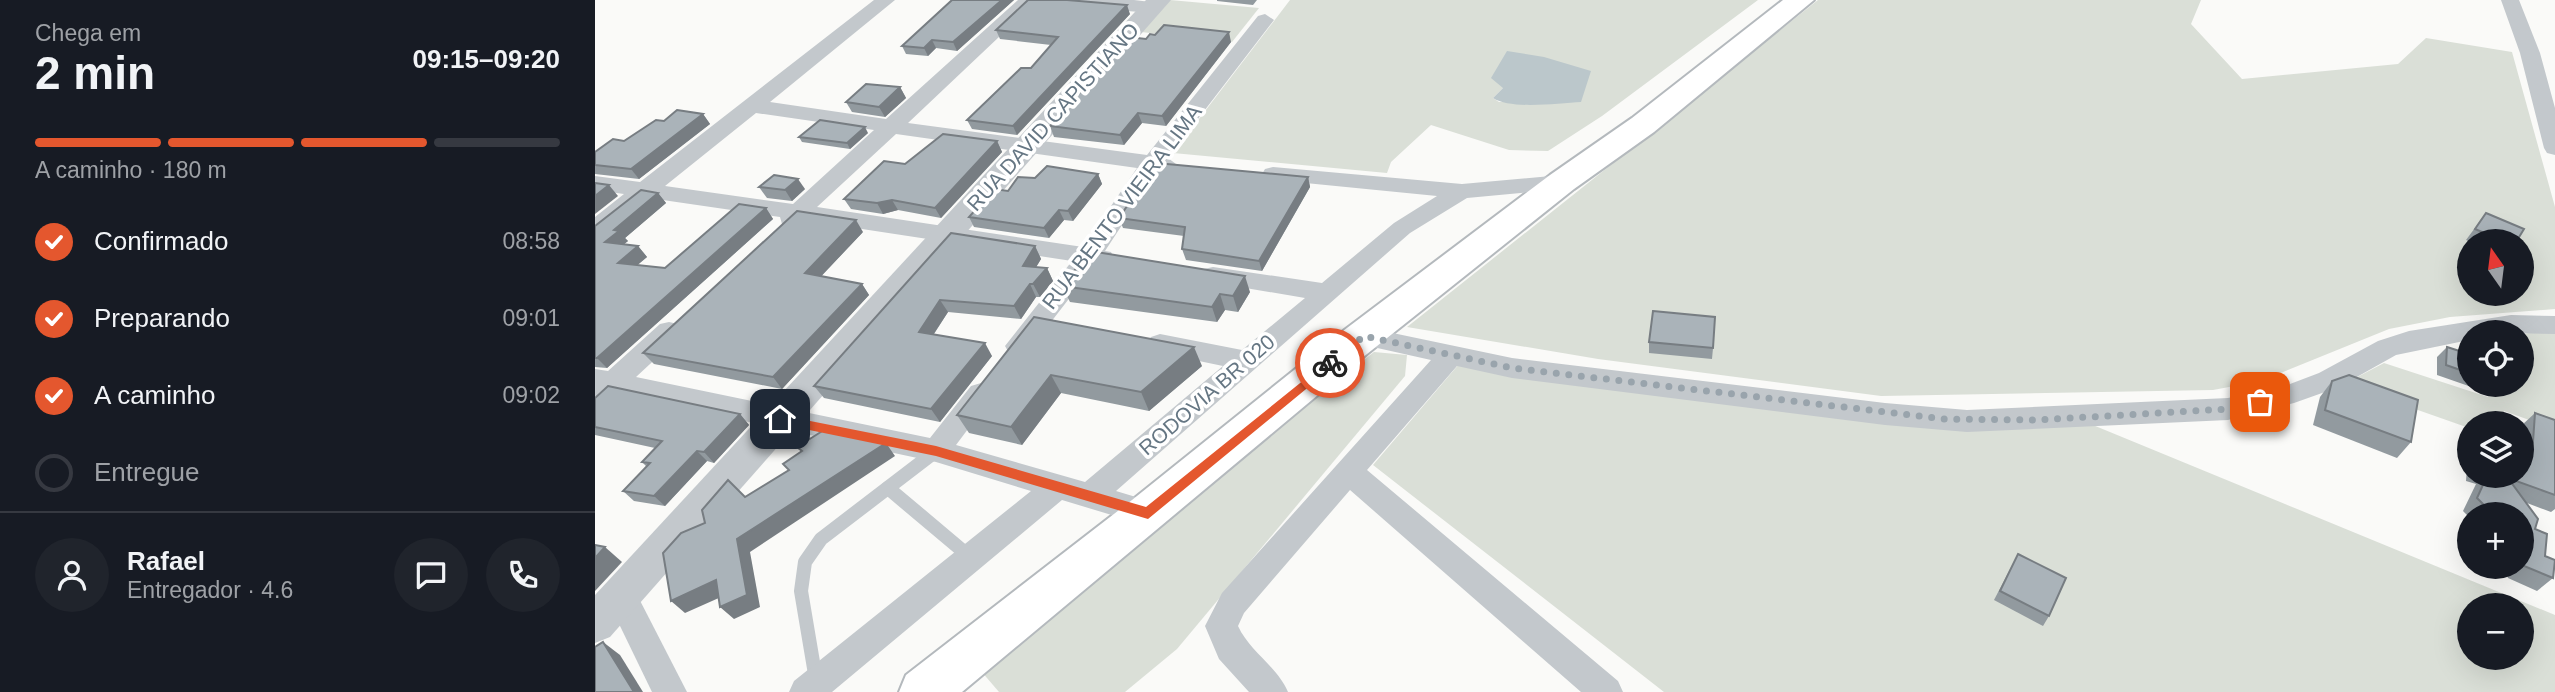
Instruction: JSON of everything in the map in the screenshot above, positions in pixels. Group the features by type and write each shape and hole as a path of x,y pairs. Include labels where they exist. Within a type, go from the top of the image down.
{"highway":[{"path":"923,692 1364,336 1562,182 1643,125 1800,0"}],"street":[{"path":"595,229 885,0"},
{"path":"778,230 1029,0"},
{"path":"1065,0 1156,4"},
{"path":"2510,0 2530,53 2555,148"},
{"name":"RUA DAVID CAPISTIANO","path":"595,624 1156,4"},
{"name":"RUA BENTO VIEIRA LIMA","path":"936,451 1089,256 1152,163 1265,20"},
{"path":"754,106 892,125 1028,148 1192,166"},
{"path":"1247,171 1462,191 1562,182"},
{"path":"595,183 947,233 1128,262"},
{"name":"RODOVIA BR 020","path":"1089,497 1402,228 1462,191"},
{"path":"1194,272 1325,292"},
{"path":"601,387 681,320"},
{"path":"1039,320 1065,325"},
{"path":"1364,336 1450,356 1594,379 1885,414 1967,421 2037,420 2228,409 2294,393 2329,380 2387,348 2409,341 2511,324 2555,325"},
{"path":"1130,338 1247,361"},
{"path":"1271,692 1231,648 1221,626 1233,603 1450,356"},
{"path":"601,387 780,419 936,451 1055,488 1148,513"},
{"path":"1349,472 1606,692"},
{"path":"811,688 1055,488"},
{"path":"621,595 670,692"}],"lane":[{"path":"811,688 800,584 811,549 824,536 936,451"},
{"path":"887,488 971,558"}],"shaded area":[{"path":"1170,0 1259,8 1232,42 1141,32"},
{"path":"1290,0 1758,0 1602,116 1548,151 1509,150 1431,125 1391,162 1387,173 1173,153","holes":["1503,88 1581,102 1499,102 1493,98"]},
{"path":"1818,0 2201,0 2191,24 2242,79 2398,64 2426,38 2512,52 2555,207 2555,309 2450,317 2389,329 2261,381 2213,390 1881,396 1598,359 1407,327"},
{"path":"1507,51 1544,57 1591,71 1581,102 1523,105 1493,98 1503,88 1491,78"},
{"path":"2555,330 2555,429 2534,422 2534,411 2457,411 2457,424 2344,384 2384,363 2457,387 2457,397 2534,397 2534,333"},
{"path":"1374,352 1407,355 1405,376 1177,649 1125,692 999,692 981,671 1157,520"},
{"path":"1459,364 2088,423 2457,575 2457,579 2467,579 2501,593 2457,593 2457,670 2534,670 2534,606 2555,615 2555,692 1664,692 1373,465"}],"building":[{"path":"952,0 1002,0 953,42 932,40 924,48 902,46"},
{"path":"1028,0 1127,5 1013,126 967,120 1021,68 1031,68 1058,37 996,30"},
{"path":"1164,25 1229,32 1162,116 1138,113 1120,135 1050,126 1129,37 1146,39 1150,34 1155,35"},
{"path":"866,84 900,87 879,107 846,102"},
{"path":"677,110 703,114 631,169 595,165 595,152 613,139 624,141 656,120 664,121"},
{"path":"820,120 865,127 847,143 799,137"},
{"path":"943,134 997,141 935,208 892,200 877,203 844,199 884,161 905,164"},
{"path":"1156,163 1308,177 1259,261 1182,249 1185,227 1119,218"},
{"path":"1047,166 1098,174 1068,211 1059,210 1044,228 969,217 994,189 1008,191 1018,177 1035,178"},
{"path":"774,175 798,179 785,190 759,187"},
{"path":"595,183 609,185 595,196"},
{"path":"641,190 658,193 614,230 619,231 605,242 638,246 618,263 665,268 739,204 766,208 595,358 595,226"},
{"path":"797,211 856,220 805,273 862,284 773,377 643,353"},
{"path":"2486,213 2524,229 2475,229"},
{"path":"951,233 1035,246 1023,266 1047,268 1030,284 1014,306 940,300 919,332 985,343 931,409 814,386"},
{"path":"1090,251 1245,276 1233,296 1220,294 1212,307 1062,286"},
{"path":"1653,311 1715,317 1713,348 1649,342"},
{"path":"1034,317 1194,347 1141,392 1051,375 1011,427 957,415"},
{"path":"2447,347 2457,350 2457,369 2446,365"},
{"path":"2349,375 2418,400 2411,442 2325,410 2332,381"},
{"path":"608,386 740,414 704,452 697,451 654,496 623,491 650,463 642,462 662,441 595,427 595,398"},
{"path":"2535,413 2555,420 2555,495 2534,487"},
{"path":"824,430 886,443 737,539 747,595 720,607 716,580 671,601 663,553 681,533 705,523 702,510 728,480 745,497 789,470 783,464 802,451 797,447"},
{"path":"2482,488 2515,488 2526,502 2481,502 2477,498"},
{"path":"2534,514 2538,519 2535,529 2547,534 2545,556 2555,560 2553,578 2534,570"},
{"path":"595,545 605,547 595,558"},
{"path":"2018,554 2066,578 2049,616 2000,591"},
{"path":"603,642 634,692 595,692 595,647"}],"way so far":[{"path":"1330,363 1364,336 1512,368 1885,414 1967,421 2037,420 2228,409 2260,402"}],"route":[{"path":"780,419 936,451 1055,488 1148,513 1330,363"}]}
